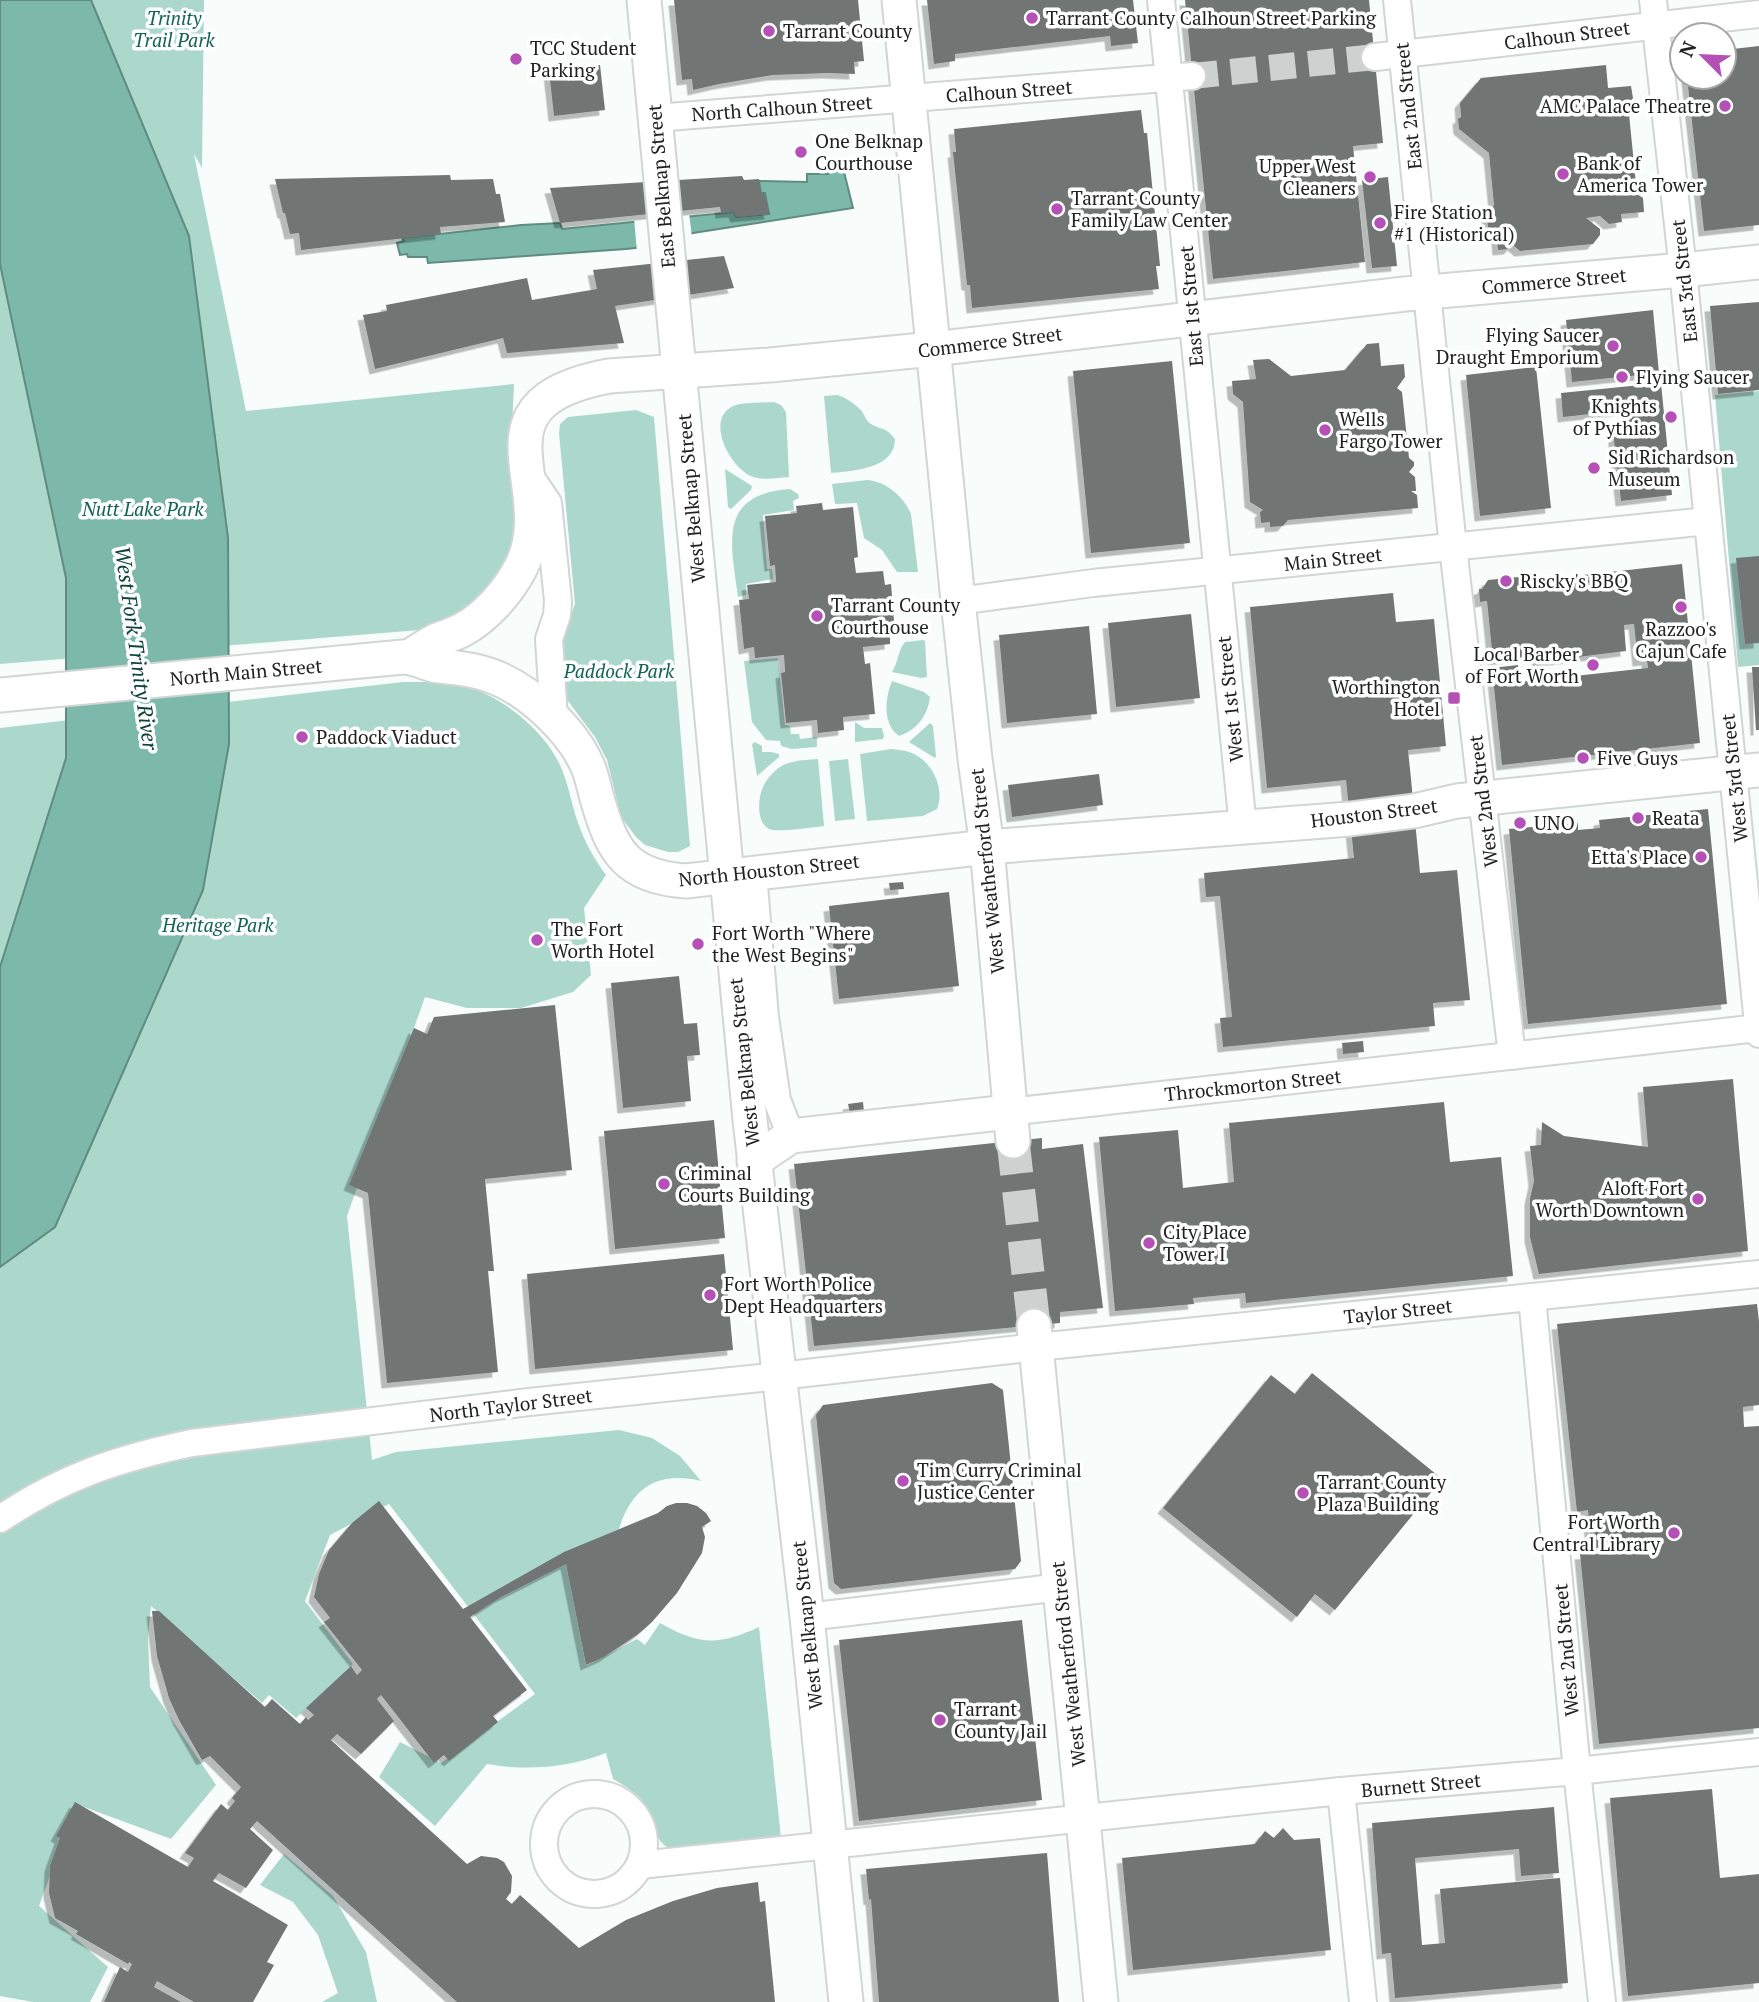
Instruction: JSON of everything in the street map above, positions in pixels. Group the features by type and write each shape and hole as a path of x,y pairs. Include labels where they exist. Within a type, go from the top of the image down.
{"main road":[{"name":"East Belknap Street","path":"644,0 679,372"},
{"name":"West Weatherford Street","path":"899,0 958,601 987,847 1011,1127"},
{"name":"Commerce Street","path":"406,657 464,629 495,605 521,569 528,551 531,519 525,434 530,419 537,408 565,388 585,381 609,376 933,349 1427,292 1759,261"},
{"name":"West Belknap Street","path":"679,372 739,874 754,1161 807,1617 846,2002"},
{"name":"North Houston Street","path":"406,657 436,666 458,667 499,679 531,698 554,719 581,753 612,841 631,865 648,874 686,881 987,847"},
{"name":"North Main Street","path":"0,695 406,657"},
{"name":"Houston Street","path":"987,847 1243,828 1414,811 1457,801 1746,772"},
{"name":"Throckmorton Street","path":"754,1161 791,1136 1011,1127"},
{"name":"West Weatherford Street","path":"1036,1336 1101,2002"}],"street":[{"name":"East 1st Street","path":"1161,0 1181,77 1192,318 1217,570"},
{"name":"East 2nd Street","path":"1397,0 1453,547"},
{"name":"Calhoun Street","path":"1374,57 1654,12 1759,14"},
{"name":"East 3rd Street","path":"1654,12 1708,521"},
{"name":"Calhoun Street","path":"910,98 1181,77"},
{"name":"North Calhoun Street","path":"655,118 910,98"},
{"path":"526,471 548,503 558,601 557,615 549,639 554,719"},
{"name":"Main Street","path":"958,601 1093,583 1708,521"},
{"name":"West 3rd Street","path":"1708,521 1746,772 1759,1034"},
{"name":"West 2nd Street","path":"1453,547 1512,1056"},
{"name":"West 1st Street","path":"1217,570 1243,828"},
{"path":"739,874 765,1017 776,1100 791,1136"},
{"name":"Throckmorton Street","path":"1011,1127 1512,1056 1759,1028"},
{"name":"Taylor Street","path":"1036,1336 1532,1297 1759,1274"},
{"name":"West 2nd Street","path":"1532,1297 1602,2002"},
{"name":"North Taylor Street","path":"0,1518 51,1488 103,1465 192,1443 529,1402 780,1376 1036,1336"},
{"path":"807,1617 1060,1587"},
{"name":"Burnett Street","path":"640,1864 1341,1791 1759,1752"},
{"path":"1341,1791 1363,2002"}],"green space":[{"name":"Nutt Lake Park","path":"0,0 204,0 202,168 194,154 246,411 514,384 511,452 518,513 510,556 483,596 448,621 420,630 0,664"},
{"path":"1759,391 1759,665 1738,667 1715,395"},
{"path":"837,395 853,403 869,422 892,435 895,439 888,457 871,467 831,473 824,396"},
{"path":"774,402 781,405 786,412 789,477 755,478 743,471 728,452 720,430 721,419 726,411 736,405"},
{"name":"Paddock Park","path":"636,410 654,417 690,846 678,852 645,845 621,817 607,760 595,737 565,697 560,642 575,604 560,424 568,417"},
{"path":"725,469 752,486 731,509 728,507"},
{"path":"868,480 888,487 908,508 918,572 897,572 882,550 864,538 857,503 835,504 832,484"},
{"path":"790,489 798,494 799,498 793,501 794,510 763,515 767,569 772,569 773,579 746,584 746,595 738,597 732,541 734,525 740,511 750,501 767,493"},
{"path":"923,640 927,677 892,672 905,642"},
{"path":"778,658 785,725 790,726 791,734 799,734 800,739 817,737 817,747 792,749 781,746 780,741 766,740 752,722 744,661"},
{"path":"892,681 924,692 930,697 927,710 920,721 899,736 887,718"},
{"name":"Heritage Park","path":"403,682 444,683 468,687 507,706 531,726 558,761 581,830 606,875 584,908 591,975 573,992 521,1008 467,1008 425,997 347,1216 372,1460 396,1452 619,1430 652,1438 680,1456 701,1481 672,1478 649,1485 631,1502 619,1529 564,1553 586,1666 637,1639 645,1645 660,1623 686,1636 709,1640 732,1637 759,1627 781,1838 671,1849 659,1839 640,1798 613,1779 606,1753 547,1767 487,1764 435,1826 379,1777 400,1742 441,1763 535,1694 389,1504 330,1535 305,1601 353,1664 296,1718 269,1695 262,1703 151,1606 148,1637 150,1687 216,1785 171,1839 76,1804 39,1906 108,1967 90,2002 33,2002 0,1996 0,728"},
{"path":"855,722 864,728 882,728 883,739 855,742"},
{"path":"930,723 933,726 935,758 909,742"},
{"path":"755,742 762,746 762,752 779,754 779,757 757,776 752,744"},
{"path":"891,749 914,754 932,770 938,785 937,809 923,816 867,821 860,754"},
{"path":"818,759 824,826 769,829 761,820 759,808 766,781 784,765"},
{"path":"848,759 855,819 835,821 829,761"},
{"path":"284,1854 333,1896 366,1952 377,2002 322,2002 338,1993 318,1935 293,1902 260,1885"}],"water":[{"name":"West Fork Trinity River","path":"0,0 91,0 189,236 228,538 229,744 203,890 55,1227 0,1267 0,967 66,758 66,578 0,264"},
{"path":"843,168 853,208 693,233 662,245 428,263 427,257 400,255 397,243 404,241 402,238 521,225 560,223 562,229 734,212 736,217 769,214 765,193 761,193 759,181 807,182 807,174 828,174 828,169"}],"pier":[{"path":"689,213 692,237 663,248 637,252 634,218"}],"building":[{"name":"Tarrant County","path":"674,0 858,0 864,61 854,62 855,74 773,75 693,90 692,79 682,80"},
{"name":"Tarrant County Calhoun Street Parking","path":"927,0 1133,0 1138,43 1111,46 1110,36 955,54 955,61 934,64"},
{"path":"1185,0 1369,0 1383,143 1353,146 1365,262 1213,279"},
{"path":"1759,46 1759,225 1704,231 1689,91 1738,91 1738,48"},
{"path":"600,65 605,110 554,116 549,71"},
{"name":"Bank of America Tower","path":"1606,65 1608,88 1631,86 1633,98 1628,104 1637,194 1643,198 1644,212 1621,214 1622,222 1609,224 1600,216 1586,218 1600,229 1600,235 1593,244 1520,251 1513,245 1509,249 1498,250 1496,227 1488,228 1487,215 1494,205 1489,153 1459,129 1460,103 1481,78"},
{"name":"Tarrant County Family Law Center","path":"1141,110 1144,133 1147,133 1160,266 1156,266 1159,289 972,308 970,285 967,285 953,152 956,152 954,129"},
{"path":"450,175 451,180 493,179 496,194 500,194 505,222 440,227 441,234 301,250 299,233 290,234 275,179"},
{"path":"742,176 744,180 759,179 761,193 764,192 770,214 736,217 734,212 721,213 720,207 560,223 550,188"},
{"name":"Fire Station #1 (Historical)","path":"1388,177 1397,266 1372,268 1362,180"},
{"path":"724,256 734,288 615,306 624,343 507,353 503,338 375,369 363,315 387,311 386,305 527,278 532,300 597,289 593,270"},
{"path":"1759,302 1759,390 1718,394 1710,306"},
{"name":"Flying Saucer Draught Emporium","path":"1653,310 1659,373 1572,382 1566,320"},
{"name":"Wells Fargo Tower","path":"1379,343 1381,366 1404,364 1405,377 1397,388 1402,392 1409,458 1414,462 1409,472 1415,477 1416,491 1411,491 1417,495 1418,508 1288,520 1283,526 1270,527 1270,522 1261,523 1260,512 1263,510 1250,502 1243,402 1233,394 1232,381 1256,379 1253,360 1269,359 1291,376 1345,370 1367,344"},
{"path":"1172,361 1190,543 1091,553 1073,371"},
{"path":"1536,367 1551,508 1480,516 1466,375"},
{"path":"1661,383 1672,495 1621,501 1613,431 1629,429 1627,410 1563,417 1561,393"},
{"name":"Tarrant County Courthouse","path":"822,503 823,510 853,507 858,557 854,558 856,573 883,571 885,585 891,584 895,633 890,634 890,644 863,647 865,664 870,663 875,714 843,717 844,730 818,733 817,720 786,723 781,673 785,672 784,655 755,658 754,647 744,649 739,600 749,599 747,585 776,582 775,565 770,566 765,516 797,513 796,506"},
{"path":"1759,556 1759,643 1745,644 1736,558"},
{"path":"1682,564 1700,743 1502,765 1492,668 1518,665 1519,682 1648,668 1647,660 1638,661 1634,624 1624,625 1626,651 1538,662 1537,655 1493,660 1487,601 1480,602 1479,589 1482,589 1488,580 1529,576 1529,581"},
{"path":"1393,593 1396,622 1434,619 1446,746 1408,750 1420,873 1457,870 1470,1000 1433,1003 1435,1026 1223,1047 1220,1018 1232,1017 1220,896 1206,897 1204,873 1354,858 1346,780 1267,788 1250,607"},
{"path":"1191,614 1200,698 1116,707 1108,623"},
{"path":"1089,626 1097,714 1007,723 999,635"},
{"path":"1752,667 1759,667 1759,730 1756,730"},
{"path":"1099,774 1103,805 1012,817 1008,785"},
{"path":"1708,809 1727,1004 1528,1024 1509,829 1542,826 1542,829 1556,828 1555,825 1578,823 1578,830 1600,828 1599,820"},
{"path":"903,882 904,889 890,890 889,883"},
{"path":"949,892 959,986 839,999 829,906"},
{"path":"679,976 684,1024 697,1023 700,1055 687,1056 691,1101 623,1108 611,983"},
{"path":"555,1005 572,1170 485,1179 494,1271 488,1271 498,1372 387,1383 368,1193 349,1185 414,1028 427,1034 434,1017"},
{"path":"1363,1041 1364,1052 1343,1054 1342,1043"},
{"path":"1733,1079 1748,1251 1539,1274 1530,1237 1530,1199 1534,1181 1530,1146 1541,1145 1542,1122 1564,1136 1648,1147 1643,1087"},
{"path":"863,1102 864,1112 850,1113 848,1104"},
{"path":"1444,1102 1450,1162 1501,1157 1513,1276 1246,1303 1245,1293 1193,1298 1194,1304 1115,1311 1099,1137 1178,1130 1183,1188 1234,1182 1229,1123"},
{"name":"Criminal Courts Building","path":"714,1120 725,1238 615,1249 604,1131"},
{"path":"1042,1138 1042,1149 1083,1144 1103,1308 1060,1312 1060,1323 814,1346 794,1164"},
{"path":"724,1254 733,1350 535,1369 527,1274"},
{"name":"Fort Worth Central Library","path":"1757,1304 1759,1405 1743,1407 1744,1427 1759,1426 1759,1728 1599,1744 1580,1554 1592,1553 1588,1510 1577,1512 1557,1324"},
{"name":"Tarrant County Plaza Building","path":"1312,1373 1442,1479 1335,1610 1315,1594 1297,1617 1163,1508 1271,1375 1295,1394"},
{"path":"992,1383 1003,1390 1021,1561 1015,1569 841,1589 834,1583 816,1415 823,1405"},
{"path":"379,1501 463,1609 564,1552 658,1513 667,1506 687,1503 706,1513 711,1521 702,1527 705,1537 702,1553 677,1593 637,1635 604,1657 586,1665 566,1564 501,1597 470,1617 527,1690 493,1716 498,1722 449,1761 444,1755 434,1763 381,1695 377,1699 394,1721 361,1754 337,1734 331,1740 467,1864 481,1856 497,1858 504,1862 512,1876 511,1892 506,1899 512,1904 520,1895 579,1948 626,1920 673,1901 717,1888 758,1882 760,1902 765,1901 775,2002 457,2002 257,1821 250,1829 273,1850 246,1888 219,1873 213,1881 288,1925 267,1962 274,1965 253,2002 194,2002 157,1981 154,1987 181,2002 104,2002 120,1967 128,1972 132,1964 76,1934 78,1931 55,1918 49,1893 50,1866 60,1838 56,1836 75,1802 188,1867 194,1858 185,1853 221,1804 228,1810 235,1801 232,1798 241,1787 210,1756 202,1760 179,1720 169,1698 157,1656 152,1611 159,1611 265,1707 272,1699 300,1724 306,1717 308,1720 314,1715 306,1708 351,1666 357,1675 362,1670 324,1622 330,1618 314,1597 319,1574 329,1550 352,1523"},
{"name":"Tarrant County Jail","path":"1022,1620 1042,1800 859,1821 839,1640"},
{"path":"1712,1789 1720,1878 1759,1874 1759,1983 1628,1996 1610,1798"},
{"path":"1554,1807 1559,1873 1521,1876 1519,1849 1415,1858 1422,1945 1445,1943 1440,1889 1560,1878 1568,1983 1395,1998 1391,1953 1382,1954 1372,1823"},
{"path":"1283,1828 1294,1840 1320,1838 1331,1950 1133,1970 1122,1858 1255,1844 1265,1831 1274,1838"},
{"path":"1047,1853 1059,2002 879,2002 866,1869"}],"tunnel":[{"path":"1192,76 1375,57"},
{"path":"1013,1141 1034,1326"}],"place":[{"name":"Tarrant County Calhoun Street Parking","path":"1032,18"},
{"name":"Tarrant County","path":"769,31"},
{"name":"TCC Student Parking","path":"516,59"},
{"name":"AMC Palace Theatre","path":"1725,106"},
{"name":"One Belknap Courthouse","path":"801,152"},
{"name":"Bank of America Tower","path":"1563,174"},
{"name":"Upper West Cleaners","path":"1370,177"},
{"name":"Tarrant County Family Law Center","path":"1057,209"},
{"name":"Fire Station #1 (Historical)","path":"1380,223"},
{"name":"Flying Saucer Draught Emporium","path":"1613,346"},
{"name":"Flying Saucer","path":"1622,377"},
{"name":"Knights of Pythias","path":"1671,417"},
{"name":"Wells Fargo Tower","path":"1325,430"},
{"name":"Sid Richardson Museum","path":"1594,468"},
{"name":"Riscky's BBQ","path":"1506,581"},
{"name":"Razzoo's Cajun Cafe","path":"1681,607"},
{"name":"Tarrant County Courthouse","path":"817,616"},
{"name":"Local Barber of Fort Worth","path":"1593,665"},
{"name":"Worthington Hotel","path":"1454,698"},
{"name":"Paddock Viaduct","path":"302,737"},
{"name":"Five Guys","path":"1583,758"},
{"name":"Reata","path":"1638,818"},
{"name":"UNO","path":"1520,823"},
{"name":"Etta's Place","path":"1701,857"},
{"name":"The Fort Worth Hotel","path":"537,940"},
{"name":"Fort Worth \"Where the West Begins\"","path":"698,944"},
{"name":"Criminal Courts Building","path":"664,1184"},
{"name":"Aloft Fort Worth Downtown","path":"1698,1199"},
{"name":"City Place Tower I","path":"1149,1243"},
{"name":"Fort Worth Police Dept Headquarters","path":"710,1295"},
{"name":"Tim Curry Criminal Justice Center","path":"903,1481"},
{"name":"Tarrant County Plaza Building","path":"1303,1493"},
{"name":"Fort Worth Central Library","path":"1674,1533"},
{"name":"Tarrant County Jail","path":"940,1720"}],"park label":[{"name":"Trinity Trail Park","path":"174,29"}]}
